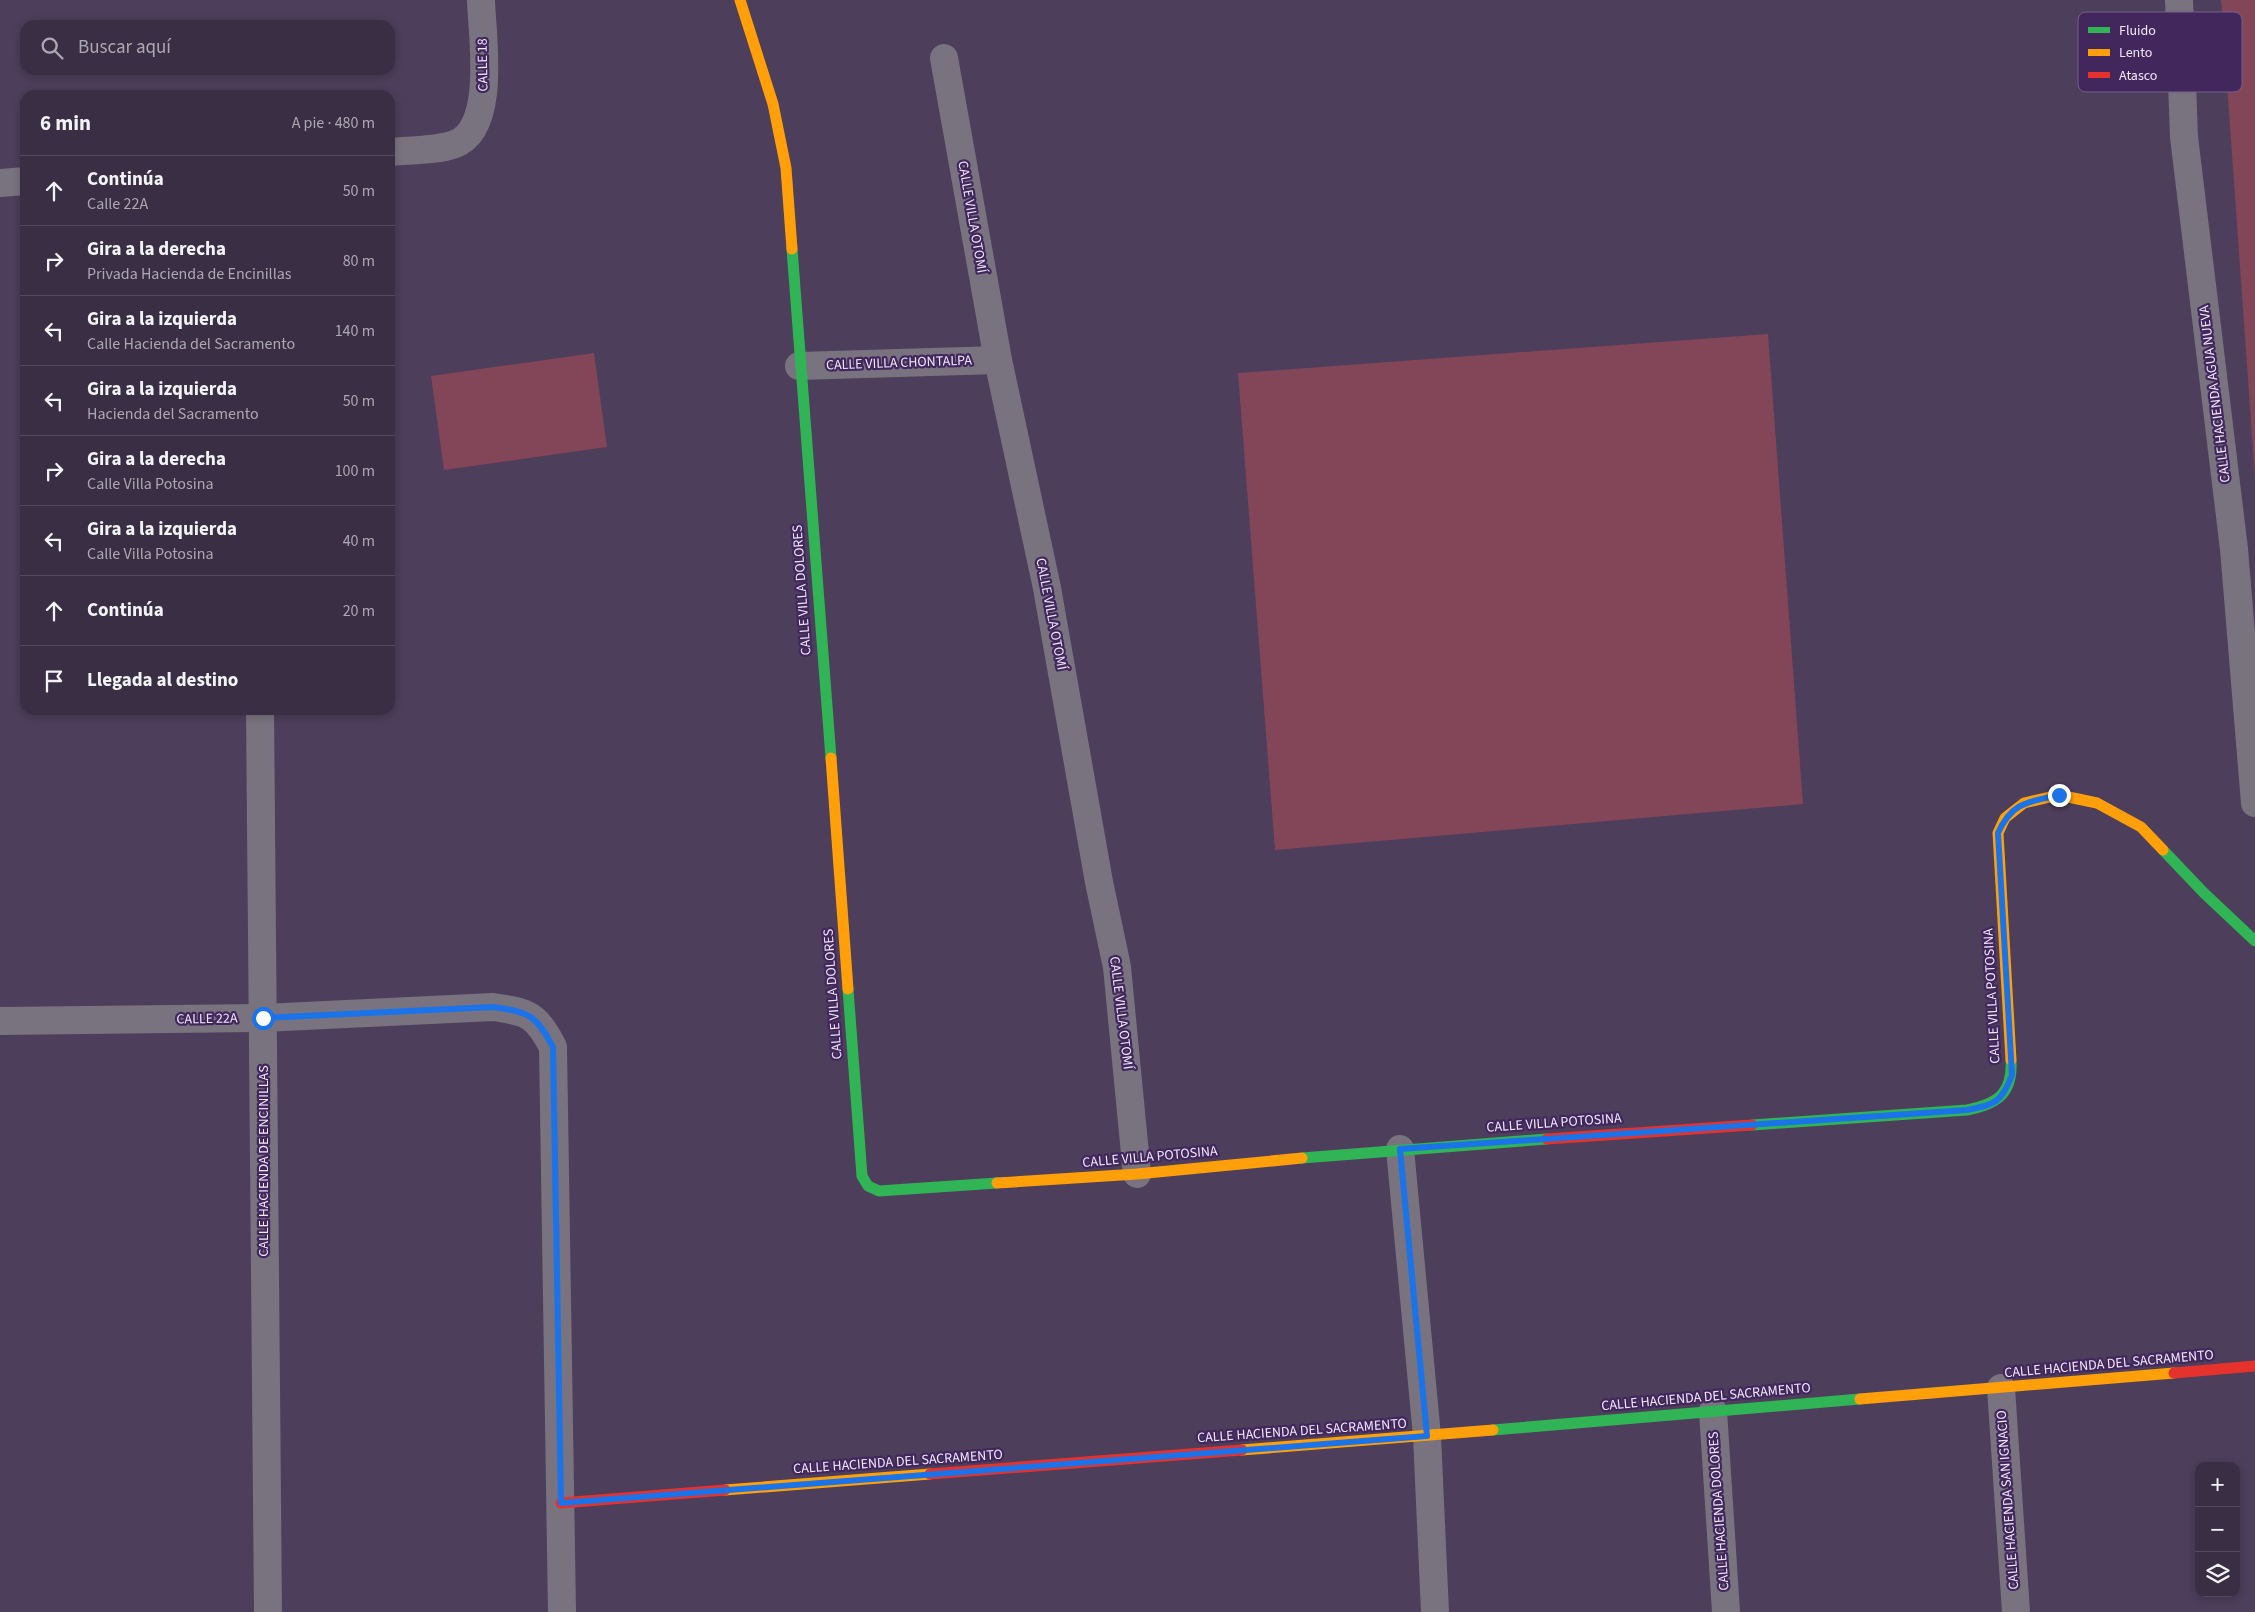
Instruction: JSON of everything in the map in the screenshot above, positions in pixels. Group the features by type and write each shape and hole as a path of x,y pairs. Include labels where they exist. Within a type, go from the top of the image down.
{"street":[{"name":"CALLE 18","path":"395,151 456,144 473,131 480,115 484,94 481,0"},
{"name":"CALLE VILLA DOLORES","path":"740,0 773,104 786,168 799,366 860,1157 864,1184"},
{"name":"CALLE VILLA OTOMÍ","path":"944,58 998,360 1047,588 1098,882 1117,967 1137,1174"},
{"name":"CALLE HACIENDA AGUA NUEVA","path":"2182,92 2184,137 2234,550 2254,796"},
{"path":"0,183 20,181"},
{"name":"CALLE VILLA CHONTALPA","path":"799,366 998,360"},
{"name":"CALLE HACIENDA DE ENCINILLAS","path":"260,715 268,1612"},
{"name":"CALLE VILLA POTOSINA","path":"864,1184 879,1190 1137,1174 1400,1149 1967,1110 1992,1103 1999,1100 2005,1093 2012,1075 1998,833 2005,818 2024,803 2059,795 2097,803 2141,826 2204,893 2255,941"},
{"name":"CALLE 22A","path":"0,1021 263,1018 493,1007 516,1010 532,1016 544,1030 553,1047 561,1503"},
{"path":"1400,1149 1427,1436 1435,1612"},
{"name":"CALLE HACIENDA DEL SACRAMENTO","path":"561,1503 1427,1436 2255,1366"},
{"name":"CALLE HACIENDA SAN IGNACIO","path":"2001,1388 2016,1612"},
{"name":"CALLE HACIENDA DOLORES","path":"1713,1411 1726,1612"},
{"path":"561,1503 562,1612"}],"shaded area":[{"path":"2221,0 2255,0 2255,478 2228,92 2242,92 2242,12 2222,12"},
{"path":"1768,334 1803,804 1275,850 1238,373"},
{"path":"594,353 607,447 444,470 431,376"}],"traffic: fast":[{"path":"792,249 831,758"},
{"path":"2163,850 2204,893 2255,941"},
{"path":"848,989 862,1176 868,1186 879,1191 997,1183"},
{"path":"1752,1125 1967,1110 1987,1104 2001,1095 2009,1081 2011,1060"},
{"path":"1302,1158 1547,1139"},
{"path":"1493,1430 1860,1399"}],"traffic: slow":[{"path":"740,0 773,104 786,168 792,249"},
{"path":"831,758 848,989"},
{"path":"2011,1060 1998,833 2005,818 2024,803 2059,795 2097,803 2141,827 2163,850"},
{"path":"997,1183 1137,1174 1302,1158"},
{"path":"1860,1399 2174,1373"},
{"path":"1242,1450 1493,1430"},
{"path":"725,1490 930,1474"}],"traffic: jam":[{"path":"1547,1139 1752,1125"},
{"path":"2174,1373 2255,1366"},
{"path":"930,1474 1242,1450"},
{"path":"561,1503 725,1490"}],"route":[{"path":"263,1018 493,1007 516,1010 532,1016 544,1030 553,1047 561,1503 1427,1436 1400,1149 1967,1110 1986,1106 1999,1100 2005,1093 2012,1075 1998,833 2005,818 2024,803 2059,795"}]}
